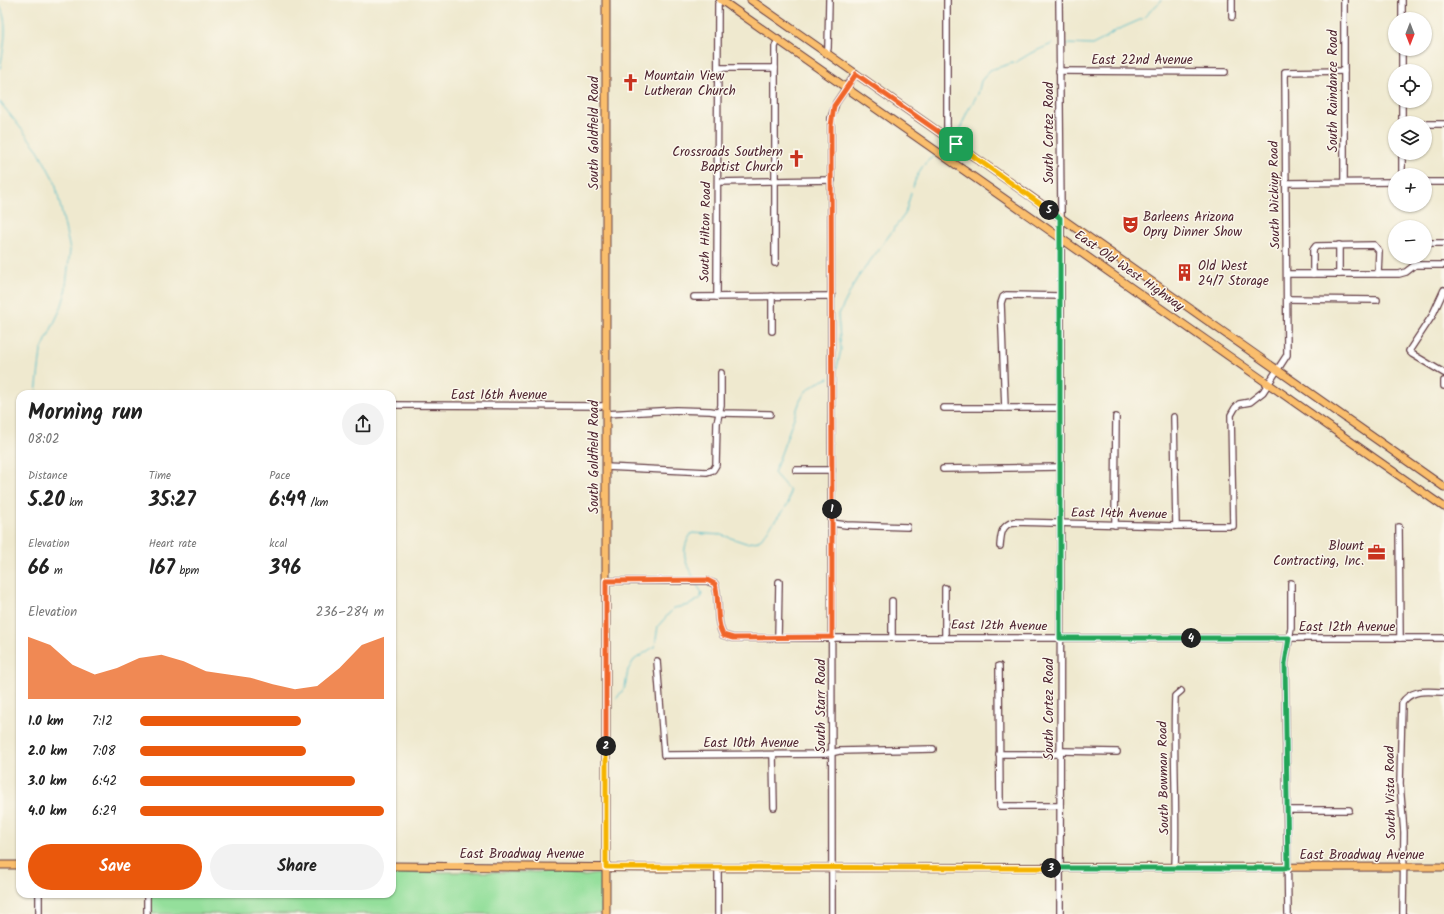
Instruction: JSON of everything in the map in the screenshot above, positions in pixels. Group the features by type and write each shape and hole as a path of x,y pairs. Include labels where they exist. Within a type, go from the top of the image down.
{"main road":[{"name":"South Goldfield Road","path":"606,0 606,914"},
{"name":"East Old West Highway","path":"721,0 1444,507"},
{"name":"East Old West Highway","path":"751,0 1444,487"},
{"path":"0,866 16,865"},
{"name":"East Broadway Avenue","path":"396,866 718,868 1444,867"}],"street":[{"name":"South Hilton Road","path":"717,297 718,4 721,0"},
{"path":"827,53 829,0"},
{"path":"947,0 948,132 951,140"},
{"name":"South Cortez Road","path":"1059,0 1060,914"},
{"path":"1232,0 1232,17"},
{"name":"South Raindance Road","path":"1344,0 1344,182"},
{"path":"1402,0 1402,12"},
{"path":"775,263 775,47 778,40"},
{"path":"718,68 775,68"},
{"name":"East 22nd Avenue","path":"1059,71 1225,72"},
{"name":"South Wickiup Road","path":"1233,526 1231,415 1239,404 1258,398 1287,355 1284,72 1344,71"},
{"name":"South Starr Road","path":"832,914 832,113 836,103 856,74"},
{"path":"1432,124 1444,124"},
{"path":"718,182 832,180"},
{"path":"1286,183 1388,182"},
{"path":"1432,182 1444,182"},
{"path":"1432,243 1444,243"},
{"path":"1313,274 1312,250 1316,246 1376,246 1378,251 1378,274"},
{"path":"1339,246 1339,274"},
{"path":"1286,274 1378,274 1406,272 1415,265 1444,265"},
{"path":"1444,290 1432,316 1409,350 1412,354 1444,373"},
{"path":"1005,408 1001,303 1003,298 1006,295 1060,296"},
{"path":"772,296 772,331"},
{"path":"694,297 832,296"},
{"path":"1287,299 1377,300"},
{"path":"606,467 707,472 713,470 716,465 717,423 721,405 721,373"},
{"path":"1444,381 1444,386"},
{"name":"East 16th Avenue","path":"396,405 606,406"},
{"path":"944,408 1060,408"},
{"path":"606,414 676,410 770,414"},
{"path":"1174,417 1176,526"},
{"path":"1114,525 1116,418"},
{"path":"943,469 1060,467"},
{"path":"796,470 832,470"},
{"name":"East 14th Avenue","path":"1000,546 1002,530 1006,525 1014,522 1233,526"},
{"path":"832,523 846,525 907,527"},
{"path":"1399,527 1400,638"},
{"name":"East 12th Avenue","path":"606,581 707,580 715,584 718,593 719,629 723,635 733,638 1444,638"},
{"path":"778,638 779,582"},
{"path":"1288,914 1285,663 1289,638 1291,583"},
{"path":"945,588 945,637"},
{"path":"892,601 892,637"},
{"name":"East 10th Avenue","path":"657,661 664,755 773,755 933,749"},
{"path":"999,666 1000,806 1060,806"},
{"name":"South Bowman Road","path":"1175,867 1176,832 1174,722 1175,696 1181,691"},
{"name":"South Vista Road","path":"1404,914 1404,832 1400,784 1402,703 1406,697 1415,692 1444,692"},
{"path":"999,754 1117,752"},
{"path":"773,755 774,807"},
{"path":"1287,810 1349,810"},
{"path":"718,868 718,914"},
{"path":"39,898 39,914"},
{"path":"147,898 147,914"}],"green space":[{"path":"396,872 559,872 582,876 599,874 601,875 602,879 602,914 149,914 149,898 396,898"}],"waterway":[{"path":"1066,44 1092,45 1117,30 1142,19 1162,0"},
{"path":"0,6 3,13 5,28 0,68"},
{"path":"956,140 967,112 978,94 981,81 990,70 1016,62 1031,53 1052,44"},
{"path":"0,102 38,150 55,182 70,250 65,295 61,308 41,351 36,390"},
{"path":"943,152 951,145"},
{"path":"913,187 922,168 936,155"},
{"path":"834,372 837,367 841,350 838,316 856,280 905,214 911,193"},
{"path":"694,578 685,556 686,545 692,533 722,535 746,543 759,541 788,504 790,491 774,473 800,401 805,392 817,383 829,378"},
{"path":"617,698 625,687 628,670 634,660 655,646 658,626 674,608 689,605 700,599 702,593 696,583"},
{"path":"32,914 34,898"}],"place":[{"name":"Mountain View Lutheran Church","path":"631,83"},
{"name":"Crossroads Southern Baptist Church","path":"796,159"},
{"name":"Barleens Arizona Opry Dinner Show","path":"1130,224"},
{"name":"Old West 24/7 Storage","path":"1185,273"},
{"name":"Blount Contracting, Inc.","path":"1377,553"}],"route":[{"path":"856,74 956,144 1060,218 1060,638 1289,638 1285,663 1288,868 606,867 606,581 707,580 715,584 718,593 719,629 723,635 733,638 832,637 831,126 834,106 856,74"}]}
